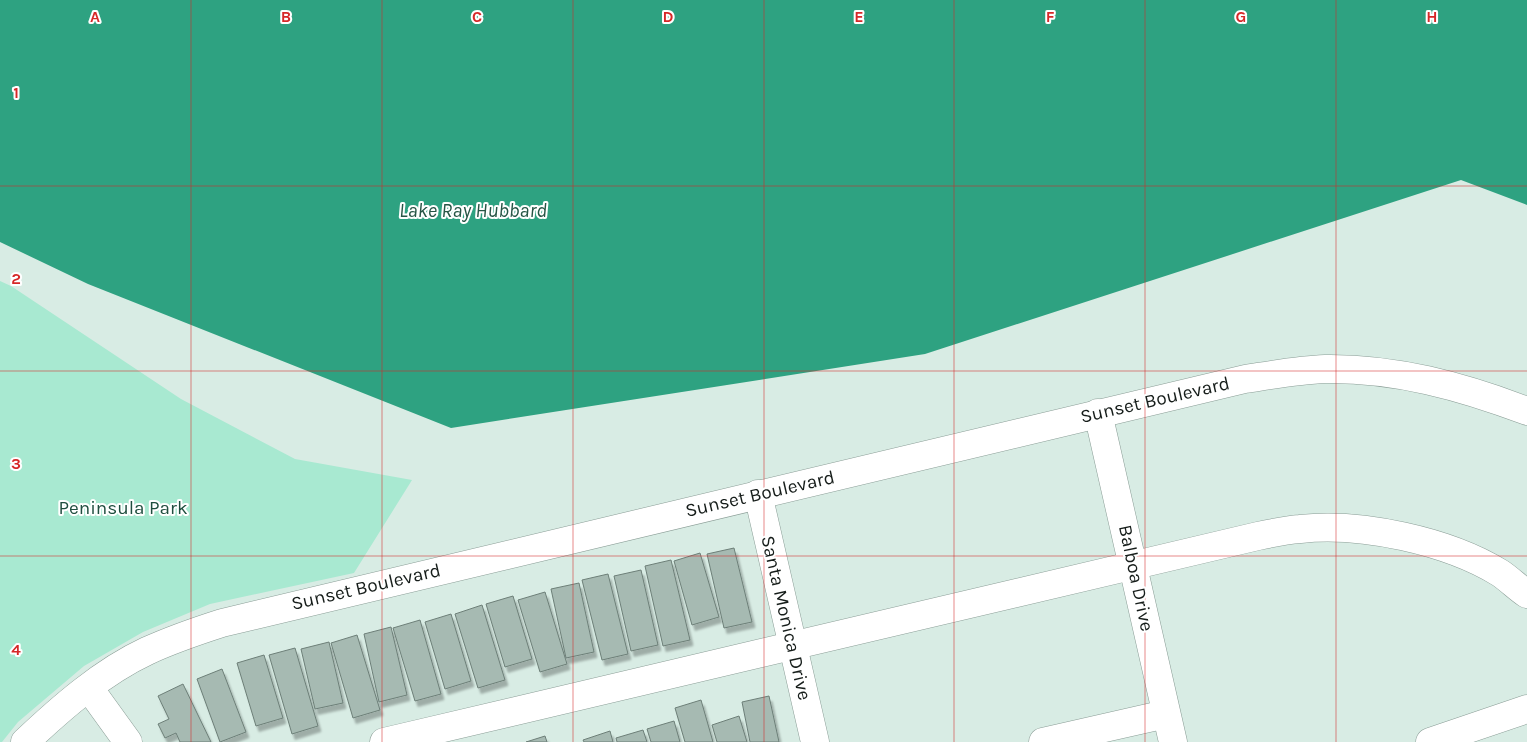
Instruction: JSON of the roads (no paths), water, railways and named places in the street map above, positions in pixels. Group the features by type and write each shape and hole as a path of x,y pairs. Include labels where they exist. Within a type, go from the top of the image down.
{"street":[{"name":"Sunset Boulevard","path":"26,742 52,716 89,688 146,652 222,623 1245,379 1324,369 1365,370 1411,376 1450,384 1527,411"},
{"name":"Balboa Drive","path":"1098,413 1173,742"},
{"name":"Santa Monica Drive","path":"758,494 815,742"},
{"path":"384,742 1276,533 1302,529 1360,530 1410,538 1454,552 1499,573 1527,594"},
{"path":"89,688 128,742"},
{"path":"1430,742 1527,709"},
{"path":"1043,742 1166,714"}],"water":[{"name":"Lake Ray Hubbard","path":"0,0 1527,0 1527,205 1461,180 925,354 451,428 88,284 0,242"}],"park label":[{"name":"Peninsula Park","path":"123,508"}]}
